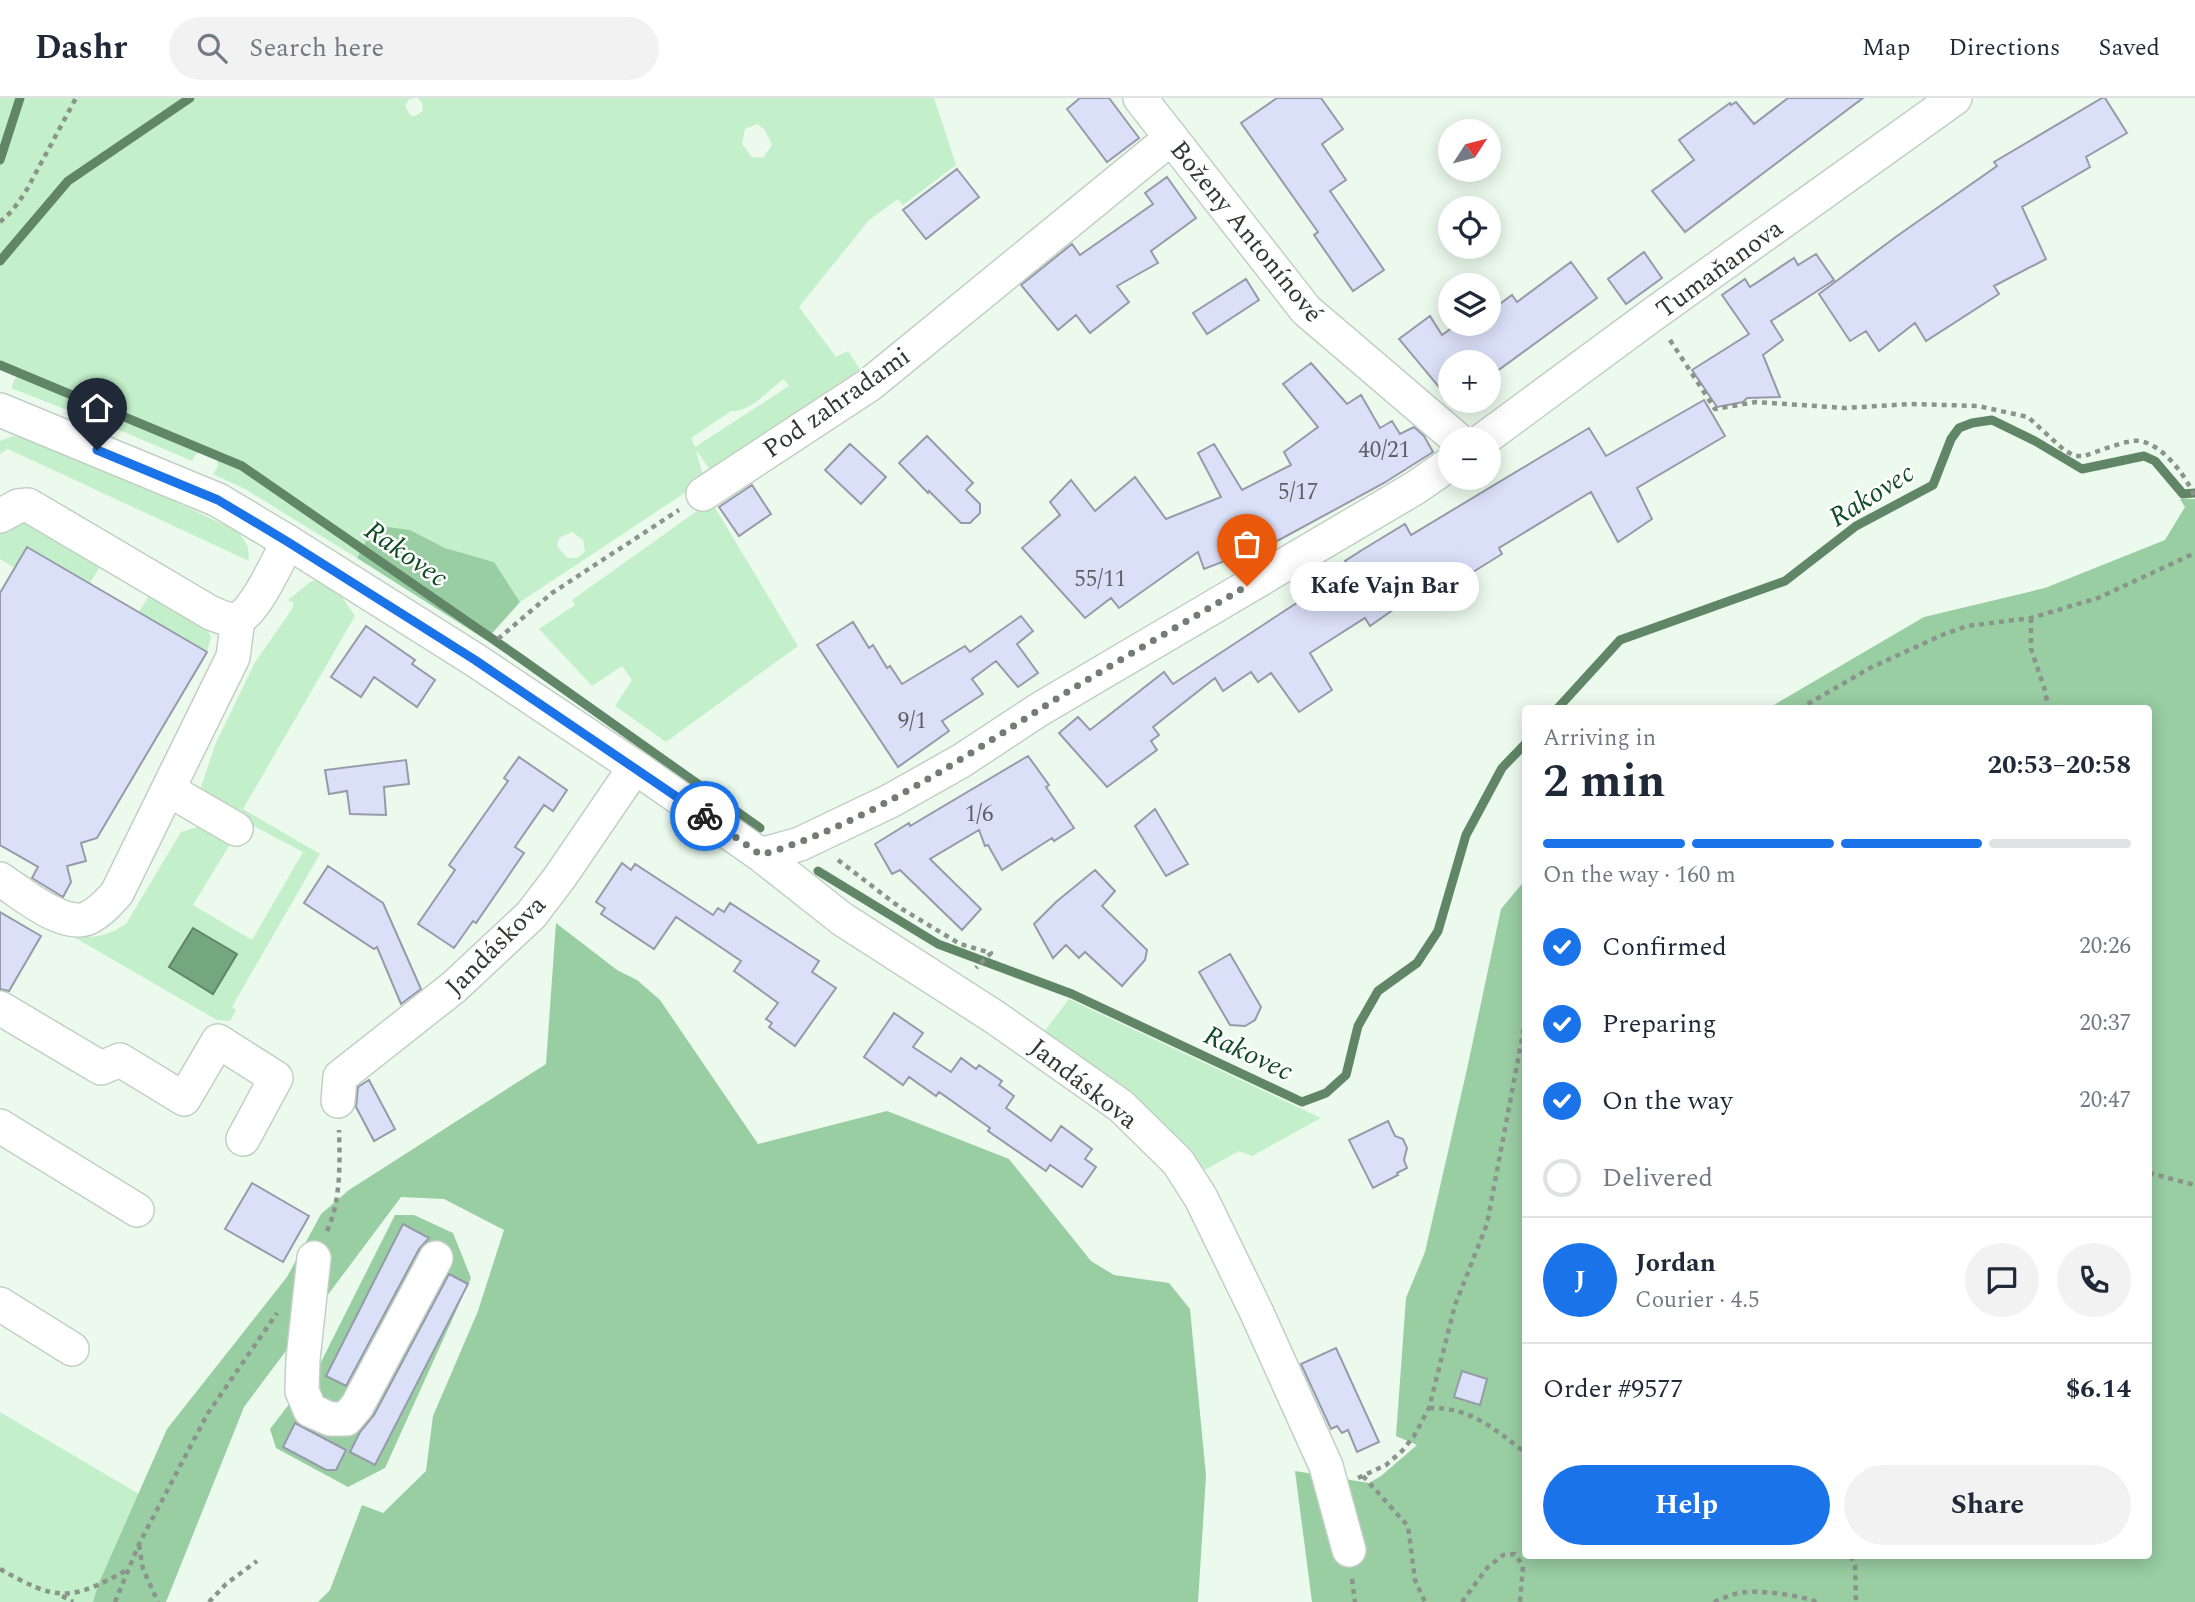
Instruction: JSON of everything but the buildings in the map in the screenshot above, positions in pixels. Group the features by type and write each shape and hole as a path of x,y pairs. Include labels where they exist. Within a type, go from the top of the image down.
{"street":[{"name":"Boženy Antonínové","path":"1140,98 1306,310 1443,427"},
{"name":"Tumaňanova","path":"1500,427 1955,98"},
{"name":"Pod zahradami","path":"703,494 869,384 1171,138"},
{"name":"Jandáskova","path":"0,410 218,500 288,542 475,660 635,767 761,855 842,919 996,1018 1121,1106 1178,1162 1196,1189 1326,1466 1349,1550"},
{"path":"761,855 800,844 890,802 961,761 1128,656 1438,472"},
{"path":"0,516 18,506 28,505 211,612 226,618 238,619 251,609 288,542"},
{"path":"0,879 45,910 65,917 85,919 102,909 117,893 233,657 238,619"},
{"name":"Jandáskova","path":"338,1101 340,1077 454,987 531,915 635,767"},
{"path":"169,790 236,829"},
{"path":"0,1008 101,1068 120,1060 184,1099 218,1041 276,1078 243,1139"},
{"path":"0,1126 137,1210"},
{"path":"314,1258 302,1391 310,1410 330,1419 346,1419 357,1406 436,1258"},
{"path":"0,1304 72,1349"}],"path":[{"path":"0,222 25,193 76,98"},
{"path":"1652,315 1714,409 1756,402 1845,408 1911,404 1978,406 2028,417 2064,450 2075,456 2084,456 2135,440 2157,448 2174,463 2191,487 2195,498"},
{"path":"489,648 552,593 703,494"},
{"path":"1807,705 1870,668 1942,635 1967,626 2031,618 2098,598 2195,553"},
{"path":"2031,618 2031,649 2048,705"},
{"path":"834,857 902,909 960,944 991,953 968,975"},
{"path":"1425,1602 1415,1580 1408,1526 1363,1476 1386,1465 1402,1451 1414,1436 1429,1408 1455,1306 1487,1224 1522,1038"},
{"path":"314,1258 333,1219 340,1163 338,1101"},
{"path":"2152,1174 2195,1185"},
{"path":"115,1602 138,1544 208,1413 284,1302"},
{"path":"1429,1408 1448,1408 1468,1413 1497,1429 1522,1450"},
{"path":"138,1544 143,1569 158,1602"},
{"path":"1462,1602 1487,1568 1503,1555 1515,1554 1523,1566 1520,1602"},
{"path":"1852,1559 1855,1566 1856,1602"},
{"path":"209,1602 226,1584 257,1561"},
{"path":"0,1569 37,1590 61,1596 72,1602"},
{"path":"61,1596 77,1595 102,1586 127,1570"},
{"path":"1714,1602 1737,1593 1772,1593 1817,1602"}],"shaded area":[{"path":"0,98 415,98 409,99 405,106 410,115 415,116 423,111 418,98 934,98 956,165 903,205 898,199 869,220 799,307 836,357 848,351 862,372 713,474 696,450 703,476 698,484 520,602 494,562 445,548 410,530 366,541 357,558 245,489 213,474 218,466 215,450 206,447 196,454 192,461 11,388 16,377 9,370 0,369","holes":["757,124 765,130 772,145 763,158 752,157 742,144 745,129","784,379 789,386 695,447 691,438 731,411 738,411 752,404","572,532 583,540 585,551 578,558 567,558 557,546 559,538"]},
{"path":"13,436 37,440 92,462 239,532 248,547 249,561 8,449 0,454 0,441"},
{"path":"2180,499 2195,499 2195,1602 1312,1602 1295,1471 1369,1483 1417,1445 1396,1436 1406,1298 1425,1252 1501,909 1522,884 1522,1559 2152,1559 2152,705 1774,705 1924,617 2045,588 2165,540 2185,507"},
{"path":"711,501 798,646 666,742 615,706 632,680 622,666 592,686 539,629 575,605 572,600"},
{"path":"17,520 30,523 101,565 90,583 28,547 15,568 0,559 0,530"},
{"path":"380,526 410,530 445,548 494,562 520,602 486,640 357,558 366,541"},
{"path":"320,579 338,591 355,616 243,809 320,854 232,1007 236,1010 230,1021 217,1020 72,936 100,936 126,924 181,832 201,826 226,840 229,846 193,905 252,940 303,852 235,815 201,787 215,745 254,664 292,609 294,603 288,600 310,582"},
{"path":"150,594 205,626 211,637 207,652 139,612"},
{"path":"556,923 617,970 637,980 660,1000 758,1144 887,1111 1009,1159 1091,1261 1114,1275 1169,1283 1190,1309 1206,1476 1198,1602 318,1602 330,1590 362,1505 383,1513 426,1471 433,1416 478,1311 504,1230 444,1199 401,1197 244,1407 166,1602 93,1602 167,1429 287,1277 321,1214 349,1190 546,1064"},
{"path":"193,928 237,954 213,994 169,967"},
{"path":"1069,999 1321,1118 1252,1156 1239,1151 1205,1170 1112,1086 1041,1036"},
{"path":"395,1215 414,1215 453,1233 471,1278 385,1468 348,1487 276,1448 270,1429 320,1364"},
{"path":"0,1412 139,1494 93,1602 0,1602"}],"waterway":[{"path":"0,160 20,98"},
{"path":"0,261 68,181 190,98"},
{"name":"Rakovec","path":"0,365 242,466 760,828"},
{"name":"Rakovec","path":"1561,705 1620,640 1785,581 1856,526 1933,485 1951,439 1959,428 1972,423 1992,420 2035,441 2082,469 2144,456 2155,461 2183,494 2195,493"},
{"name":"Rakovec","path":"818,871 938,944 1072,994 1302,1102 1326,1093 1346,1075 1358,1026 1378,991 1417,963 1438,931 1466,835 1502,768 1522,747"}],"way so far":[{"path":"705,816 761,855 800,844 890,802 1247,586"}],"place":[{"name":"Kafe Vajn Bar","path":"1247,586"}],"route":[{"path":"97,450 218,500 288,542 475,660 705,816"}]}
